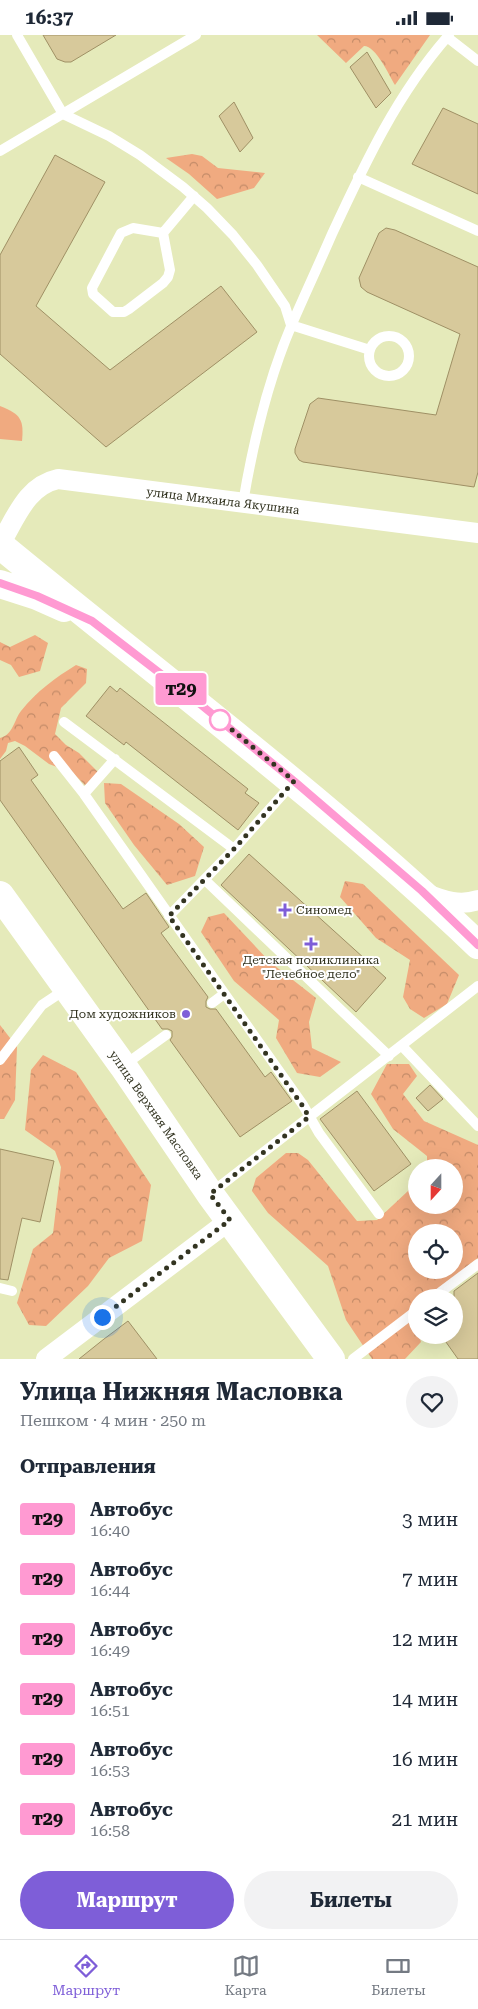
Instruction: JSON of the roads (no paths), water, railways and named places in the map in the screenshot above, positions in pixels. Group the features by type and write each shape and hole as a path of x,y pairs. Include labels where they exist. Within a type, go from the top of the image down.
{"street":[{"name":"улица Михаила Якушина","path":"0,544 34,490 44,483 58,479 478,533"},
{"path":"0,544 92,621 200,704 294,781 422,891 478,945"},
{"path":"0,583 37,596 92,621"},
{"path":"422,891 440,900 455,903 470,903 478,900"},
{"name":"улица Верхняя Масловка","path":"0,895 122,1066 210,1194 331,1359"},
{"path":"46,1359 230,1220"}],"lane":[{"path":"17,35 63,114 130,149 194,196 249,255 285,307 291,325"},
{"path":"174,35 180,45"},
{"path":"0,151 196,35"},
{"path":"242,503 249,466 268,392 291,325 358,177 381,132 405,92 448,36 478,61"},
{"path":"358,177 478,231"},
{"path":"162,233 194,196"},
{"path":"133,228 162,233 170,270 166,280 129,309 124,312 113,312 93,294 92,288 121,233 133,228"},
{"path":"291,325 370,349"},
{"path":"381,337 397,337 406,343 408,348 408,365 394,376 383,375 373,368 369,357 370,349 376,340 381,337"},
{"path":"64,722 234,849"},
{"path":"54,756 84,793 309,1117 380,1214"},
{"path":"84,793 115,759"},
{"path":"169,916 234,849 294,781"},
{"path":"204,880 389,1056"},
{"path":"210,1194 478,986"},
{"path":"0,1060 42,1005 67,988"},
{"path":"212,1003 224,994"},
{"path":"122,1066 166,1035"},
{"path":"402,1045 478,1126"},
{"path":"445,1289 478,1264"},
{"path":"0,1288 12,1291"},
{"path":"353,1359 408,1317"}],"place":[{"name":"Синомед","path":"285,910"},
{"name":"Детская поликлиника \"Лечебное дело\"","path":"311,944"},
{"name":"Дом художников","path":"186,1014"}]}
